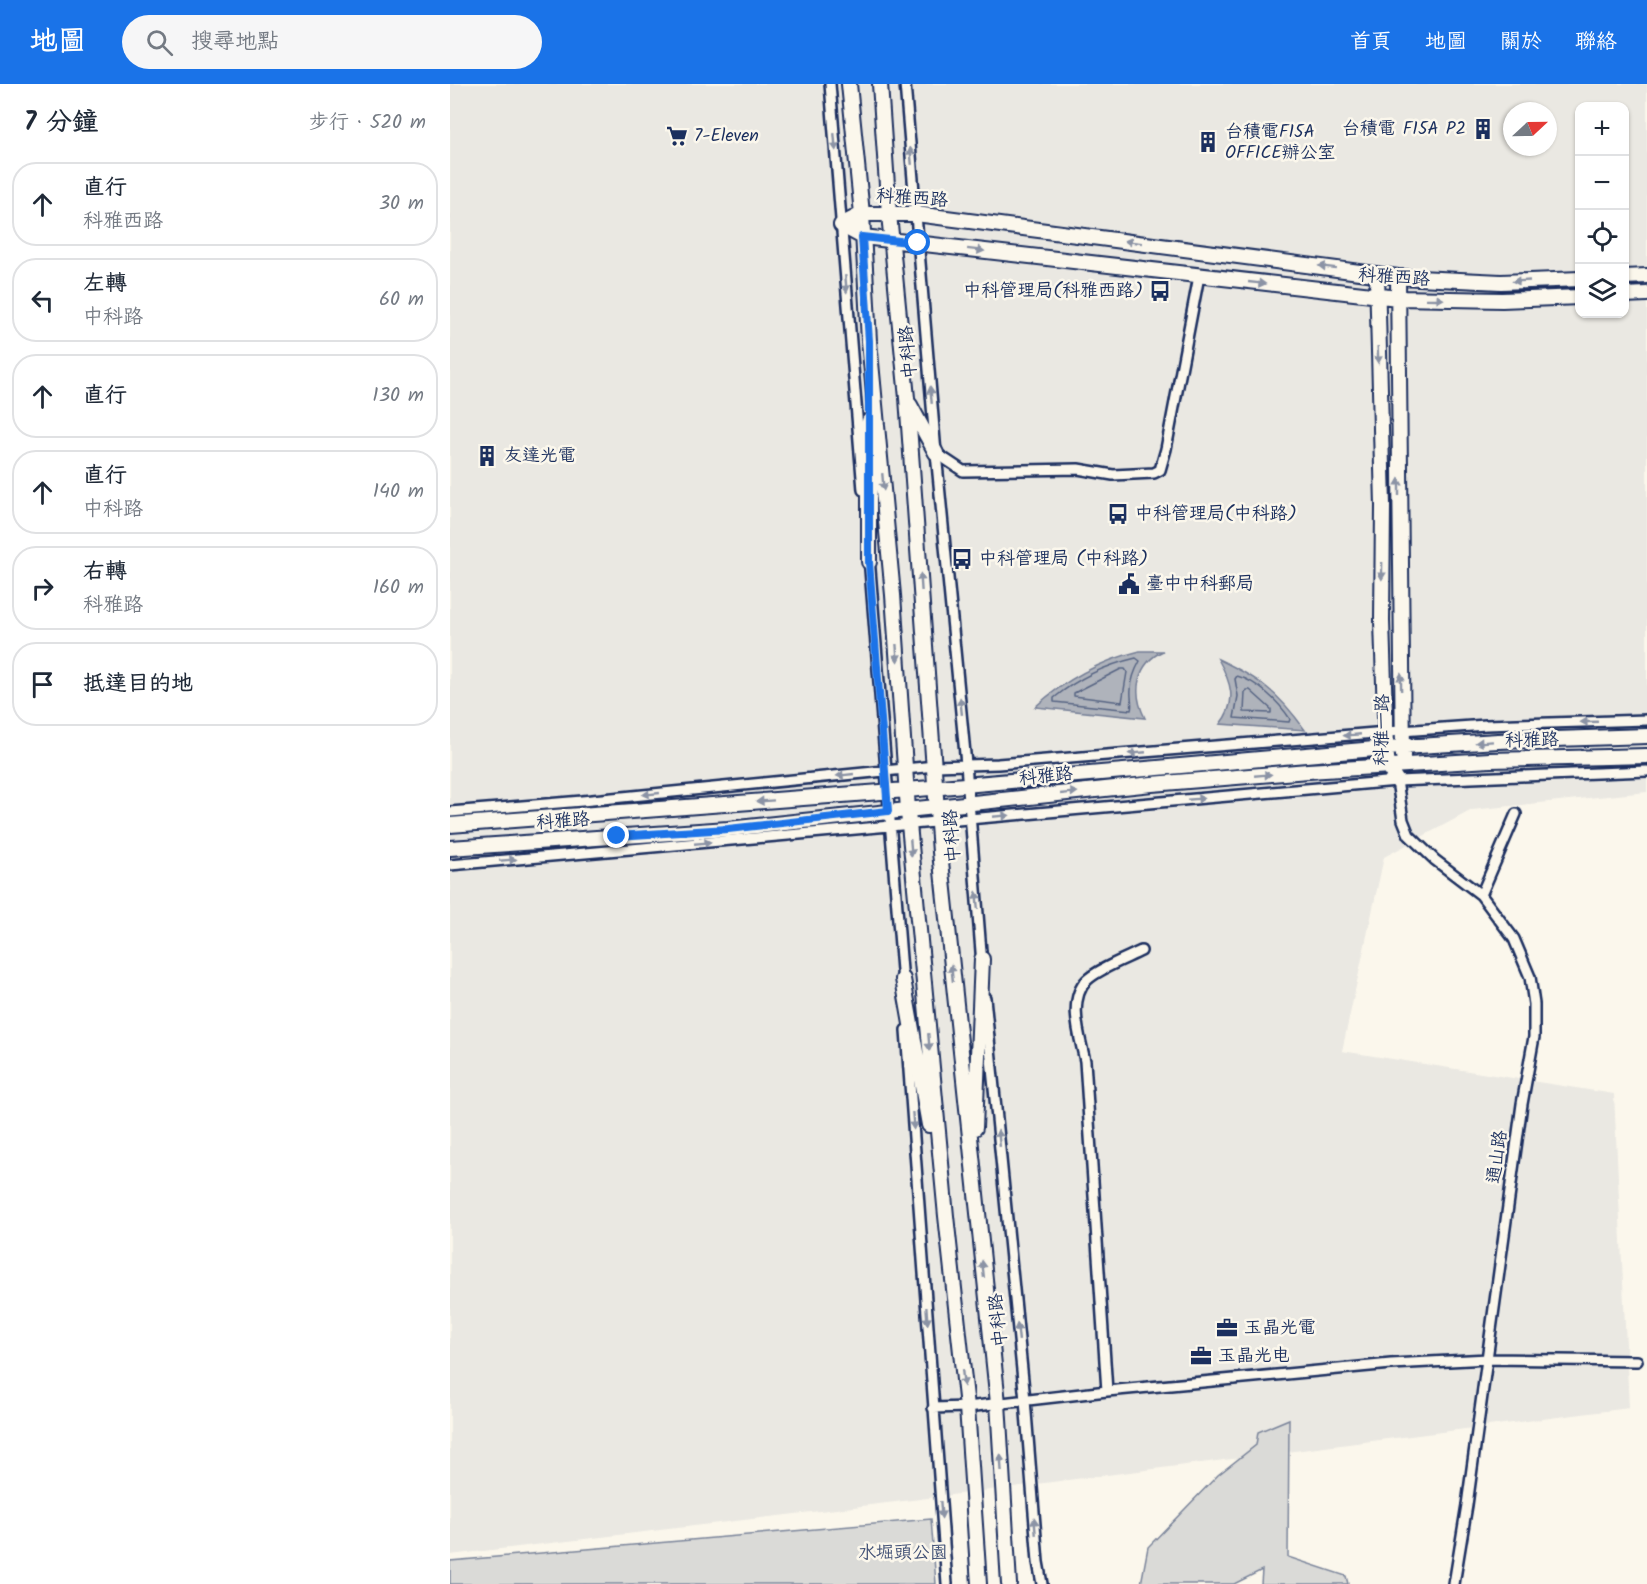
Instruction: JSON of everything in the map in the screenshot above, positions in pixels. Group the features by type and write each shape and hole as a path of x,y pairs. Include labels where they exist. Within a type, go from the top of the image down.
{"street":[{"path":"830,84 903,979 947,1584"},
{"path":"849,84 862,214 869,341 893,595 909,824 945,1216 967,1407 979,1584"},
{"name":"中科路","path":"880,84 889,214 907,398 938,822 998,1403 1009,1584"},
{"name":"中科路","path":"905,84 982,959 1025,1400 1038,1562 1042,1584"},
{"name":"科雅西路","path":"842,225 862,214 916,214 1398,277 1501,282 1575,279"},
{"name":"科雅西路","path":"842,225 862,237 892,241 1376,296 1502,300 1575,297"},
{"name":"科雅一路","path":"1377,274 1386,748 1388,767 1397,781"},
{"path":"907,398 936,453 963,471 1078,469 1113,474 1154,473 1160,470 1166,449 1199,276"},
{"path":"1629,276 1647,276"},
{"name":"科雅一路","path":"1397,781 1404,766 1398,277"},
{"path":"1629,295 1647,294"},
{"path":"869,341 869,562"},
{"name":"科雅路","path":"450,812 935,765 998,764 1486,725 1647,720"},
{"name":"科雅路","path":"450,825 886,792 1386,748 1498,741 1647,736"},
{"name":"科雅路","path":"450,848 728,829 937,806 1297,772 1490,760 1647,756"},
{"name":"科雅路","path":"450,865 1397,781 1647,771"},
{"name":"通山路","path":"1397,781 1403,820 1409,835 1435,860 1481,895 1514,939 1530,977 1534,1004 1534,1037 1522,1104 1488,1359 1454,1584"},
{"path":"1481,895 1516,814"},
{"path":"1107,1391 1085,1061 1077,1021 1078,998 1087,980 1116,962 1141,951"},
{"path":"973,1178 982,959"},
{"path":"903,979 945,1216"},
{"path":"933,1408 967,1407 1391,1364 1488,1359 1637,1361"}],"shaded area":[{"path":"450,84 1647,84 1647,792 1472,810 1384,857 1342,1051 1614,1094 1629,1408 912,1500 450,1555"}],"green space":[{"path":"1289,1419 1288,1557 1346,1576 1348,1584 1261,1584 1262,1570 1234,1584 1141,1584 1148,1547 1218,1475 1256,1445 1258,1432"},
{"name":"水堀頭公園","path":"931,1519 936,1584 450,1584 450,1561"}],"water":[{"path":"1140,651 1163,651 1147,663 1139,680 1139,699 1145,718 1035,707 1084,672"},
{"path":"1218,659 1246,673 1277,696 1305,730 1220,724 1229,708 1231,692"}],"place":[{"name":"台積電 F15A P2","path":"1483,129"},
{"name":"7-Eleven","path":"677,136"},
{"name":"台積電F15A OFFICE辦公室","path":"1208,142"},
{"name":"中科管理局(科雅西路)","path":"1160,291"},
{"name":"友達光電","path":"487,456"},
{"name":"中科管理局(中科路)","path":"1118,514"},
{"name":"中科管理局 (中科路)","path":"962,559"},
{"name":"臺中中科郵局","path":"1129,584"},
{"name":"玉晶光電","path":"1227,1328"},
{"name":"玉晶光电","path":"1201,1356"}],"route":[{"path":"617,836 728,829 888,811 869,562 869,341 862,237 918,243"}]}
